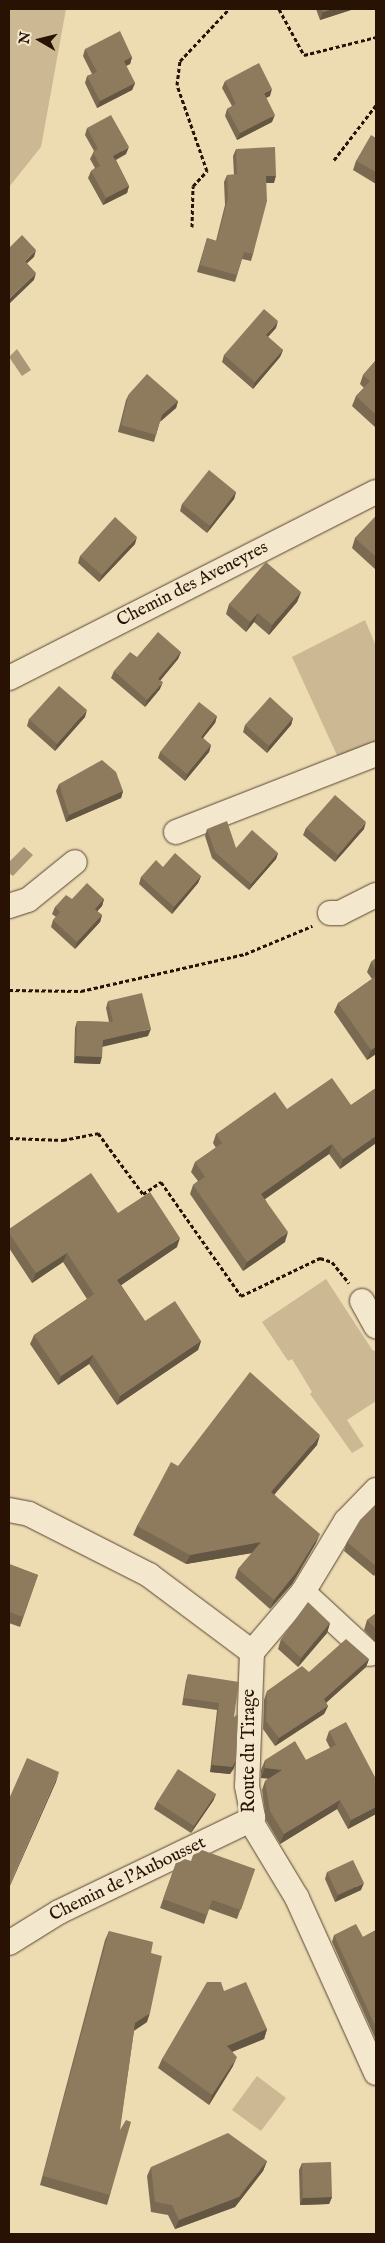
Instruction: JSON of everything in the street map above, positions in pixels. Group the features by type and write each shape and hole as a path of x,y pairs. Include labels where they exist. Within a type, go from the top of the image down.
{"street":[{"name":"Chemin des Aveneyres","path":"9,678 376,492"},
{"path":"176,832 376,754"},
{"path":"9,906 28,900 75,862"},
{"path":"330,913 340,913 376,895"},
{"path":"362,1301 376,1326"},
{"path":"9,1510 29,1514 149,1575 252,1652 303,1592 346,1521 376,1490"},
{"path":"303,1592 370,1654"},
{"name":"Route du Tirage","path":"252,1652 247,1786 253,1817 250,1820 296,1898 376,2073"},
{"name":"Chemin de l'Aubousset","path":"9,1943 59,1912 250,1820"}],"path":[{"path":"192,227 193,186 207,171 177,85 180,61 229,9"},
{"path":"279,9 304,55 376,37"},
{"path":"334,160 376,105"},
{"path":"9,990 82,991 245,954 321,922 330,913"},
{"path":"9,1138 63,1140 98,1133 143,1194 161,1182 241,1296 320,1258 332,1262 362,1301"}],"shaded area":[{"path":"9,9 66,9 41,147 9,187"},
{"path":"17,349 31,370 22,376 9,357"},
{"path":"365,620 376,646 376,750 341,764 292,657"},
{"path":"24,847 33,855 13,876 9,873 9,862"},
{"path":"326,1279 373,1351 376,1350 376,1401 347,1420 364,1446 352,1453 310,1394 312,1392 292,1359 288,1361 262,1322"},
{"path":"257,2076 286,2098 261,2131 232,2110"}],"building":[{"path":"322,9 333,9 323,12"},
{"path":"120,31 132,57 124,61 135,83 100,101 87,76 97,72 85,49"},
{"path":"259,63 272,89 264,93 275,115 240,133 227,109 236,104 225,81"},
{"path":"111,115 129,147 113,156 129,186 106,198 91,171 100,166 93,152 98,149 87,128"},
{"path":"371,135 376,138 376,172 356,161"},
{"path":"275,147 276,176 266,176 267,201 253,254 244,252 237,275 200,265 207,238 217,241 228,198 227,175 237,174 236,149"},
{"path":"22,235 36,250 25,261 36,273 9,299 9,248"},
{"path":"264,309 278,321 266,335 283,350 255,382 224,355"},
{"path":"376,360 376,415 356,396 370,381 363,375"},
{"path":"147,374 178,401 162,415 156,435 121,425 129,394"},
{"path":"209,470 236,492 210,526 182,504"},
{"path":"376,516 376,557 355,538"},
{"path":"115,517 137,537 102,575 80,556"},
{"path":"266,562 301,592 272,625 258,613 250,622 229,604"},
{"path":"158,632 181,652 158,679 163,682 147,700 114,671 130,652 137,657"},
{"path":"59,686 87,710 57,744 29,719"},
{"path":"270,697 293,718 269,746 245,725"},
{"path":"199,702 217,716 201,737 211,745 187,774 160,752"},
{"path":"102,760 116,772 123,791 69,815 59,784"},
{"path":"335,795 366,822 338,855 306,828"},
{"path":"227,821 236,848 252,830 278,853 251,884 215,852 207,829"},
{"path":"175,853 201,876 174,907 141,877 156,860 163,867"},
{"path":"87,883 104,899 95,909 102,915 77,942 53,920 60,912 55,907 66,895 72,899"},
{"path":"376,958 376,970 371,962"},
{"path":"376,976 376,1047 371,1050 338,1003"},
{"path":"142,993 151,1029 103,1040 102,1057 76,1056 77,1021 113,1022 108,1001"},
{"path":"332,1078 351,1105 376,1088 376,1136 343,1159 332,1144 261,1194 288,1232 247,1262 193,1185 205,1177 195,1162 222,1143 216,1134 275,1092 287,1109"},
{"path":"91,1173 118,1213 150,1192 180,1238 117,1280 145,1321 175,1301 201,1341 120,1396 93,1355 61,1376 34,1335 94,1294 67,1253 36,1273 9,1233 9,1229"},
{"path":"250,1372 320,1435 271,1492 320,1534 295,1574 274,1600 238,1569 261,1542 190,1555 137,1526 171,1462 178,1466"},
{"path":"376,1504 376,1566 347,1542 360,1520"},
{"path":"9,1564 38,1575 23,1617 9,1612"},
{"path":"308,1602 330,1623 301,1658 281,1639"},
{"path":"376,1613 376,1629 367,1620"},
{"path":"346,1639 369,1659 324,1699 328,1706 279,1738 266,1721 267,1691 302,1666 309,1672"},
{"path":"188,1674 239,1682 234,1717 238,1714 236,1761 232,1767 212,1765 219,1703 184,1698"},
{"path":"346,1722 376,1779 376,1807 351,1820 340,1800 284,1834 270,1811 265,1781 282,1770 265,1768 265,1760 295,1741 306,1760 336,1745 329,1731"},
{"path":"27,1758 59,1772 9,1886 9,1799"},
{"path":"178,1769 216,1794 194,1826 157,1802"},
{"path":"202,1850 255,1869 241,1910 212,1900 207,1915 163,1899 176,1863 185,1859 191,1861 193,1855"},
{"path":"353,1860 364,1883 338,1895 327,1872"},
{"path":"356,1924 363,1937 376,1930 376,2028 334,1935"},
{"path":"109,1931 153,1942 151,1953 162,1956 150,2013 135,2023 120,2130 126,2120 131,2122 110,2195 43,2176"},
{"path":"207,1982 221,1982 224,1991 246,1982 267,2029 227,2046 237,2057 212,2095 162,2059"},
{"path":"228,2133 267,2161 239,2197 179,2220 172,2205 155,2202 151,2167"},
{"path":"331,2162 332,2197 303,2198 302,2163"}]}
